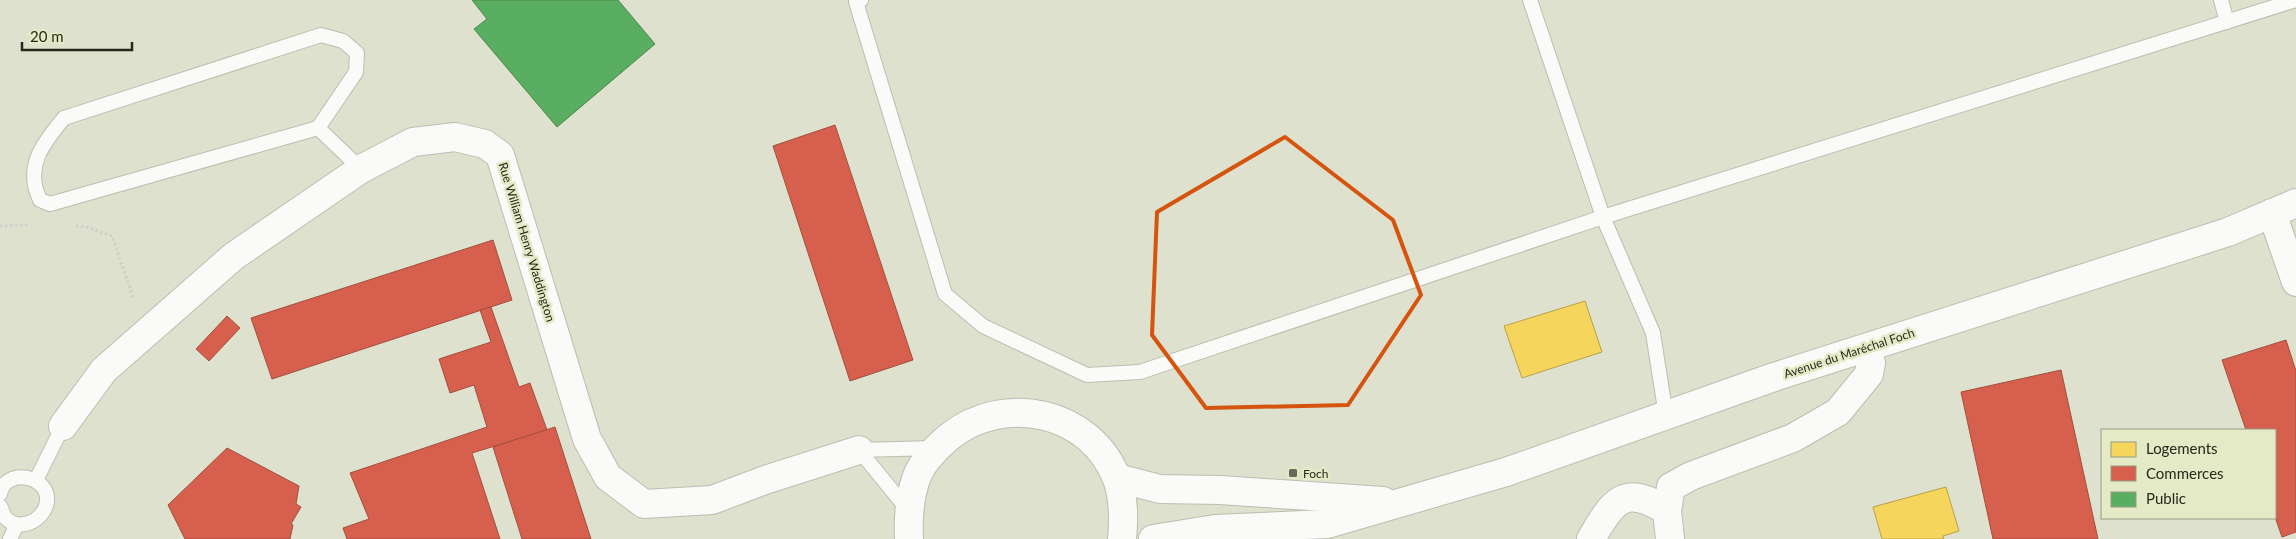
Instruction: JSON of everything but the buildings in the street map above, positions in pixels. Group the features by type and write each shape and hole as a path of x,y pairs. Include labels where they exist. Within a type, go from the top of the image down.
{"main road":[{"name":"Rue William Henry Waddington","path":"63,426 104,370 234,256 361,169 413,142 455,137 485,144 500,155 587,439 608,477 644,504 712,500 765,480 859,450"},
{"path":"2284,208 2296,282"},
{"name":"Avenue du Maréchal Foch","path":"1153,539 1215,530 1327,524 1506,472 1866,348 2228,232 2284,208"},
{"path":"1670,539 1667,511 1671,487 1691,476 1793,438 1838,412 1869,374 1872,363 1866,348"},
{"path":"910,539 908,510 916,477 935,448 964,425 998,413 1034,413 1069,424 1098,447 1117,478 1125,512 1122,539"},
{"path":"1117,478 1160,489 1220,490 1402,502"},
{"path":"1591,539 1616,502 1633,496 1649,499 1667,511"}],"lane":[{"path":"1530,0 1603,217 1653,333 1666,416"},
{"path":"2221,0 2227,22"},
{"path":"858,1 945,294 983,326 1087,374 1140,372 1603,217 2296,0"},
{"path":"321,35 343,40 357,54 356,72 318,128 50,204 40,200 34,188 33,168 44,142 64,118 321,35"},
{"path":"318,128 361,169"},
{"path":"36,480 63,426"},
{"name":"Rue William Henry Waddington","path":"859,450 935,448"},
{"path":"859,450 908,510"},
{"path":"0,492 9,480 22,476 36,480 44,489 47,502 41,516 31,523 18,524 6,518 0,506"},
{"path":"10,539 18,524"}],"path":[{"path":"0,226 37,225"},
{"path":"71,226 87,226 112,236 145,334"}],"highlighted area":[{"path":"1285,137 1393,220 1421,295 1348,405 1206,408 1152,335 1157,212"}],"place":[{"name":"Foch","path":"1293,473"}]}
